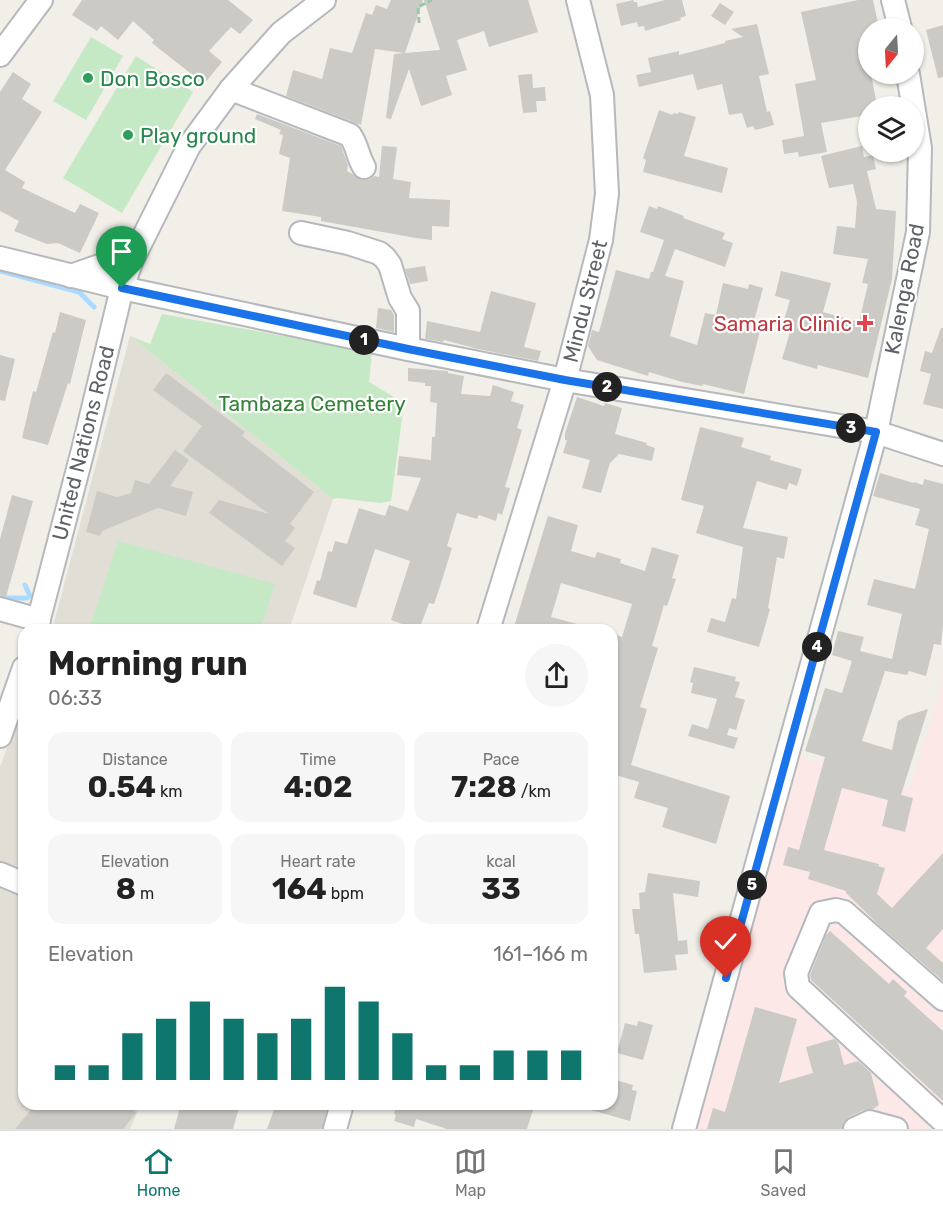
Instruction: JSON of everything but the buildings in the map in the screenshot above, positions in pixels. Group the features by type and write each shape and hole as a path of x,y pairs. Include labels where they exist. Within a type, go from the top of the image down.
{"street":[{"path":"0,55 41,0"},
{"name":"United Nations Road","path":"38,624 122,288 132,260 189,146 231,89 281,33 324,0"},
{"name":"Mindu Street","path":"490,624 565,380 602,240 607,194 602,95 578,0"},
{"path":"893,0 898,18"},
{"name":"Kalenga Road","path":"684,1129 876,432 918,232 920,148 910,84"},
{"path":"231,89 350,135 358,146 359,159 364,167"},
{"path":"301,233 348,243 379,253 385,258 390,265 400,298 408,311 408,349"},
{"path":"0,258 122,288 408,349 565,380 876,432 943,454"},
{"path":"71,276 108,263 132,260"},
{"path":"0,609 36,624"},
{"path":"0,736 18,685"},
{"path":"0,874 18,882"},
{"path":"943,999 844,912 836,910 820,913 796,973 798,987 943,1121"},
{"path":"335,1129 340,1110"},
{"path":"855,1129 870,1122 896,1129"}],"path":[{"path":"418,23 418,7 432,0"}],"shaded area":[{"path":"130,336 333,499 291,624 54,624"},
{"path":"943,674 943,1129 693,1129 757,893 799,756 909,790 940,691"},
{"path":"18,719 18,1110 138,1110 130,1129 0,1129 0,767"}],"green space":[{"name":"Don Bosco","path":"91,37 123,56 86,120 53,101"},
{"name":"Play ground","path":"136,56 193,92 122,213 63,178"},
{"name":"Tambaza Cemetery","path":"162,314 372,352 369,382 404,403 391,501 380,503 333,499 130,336 150,344"},
{"path":"118,541 275,584 262,624 91,624"}],"waterway":[{"path":"0,271 79,292 94,307"},
{"path":"0,598 27,598 30,596 25,585"}],"place":[{"name":"Don Bosco","path":"88,78"},
{"name":"Play ground","path":"128,135"},
{"name":"Samaria Clinic","path":"865,323"}],"route":[{"path":"122,288 565,380 876,432 726,978"}]}
